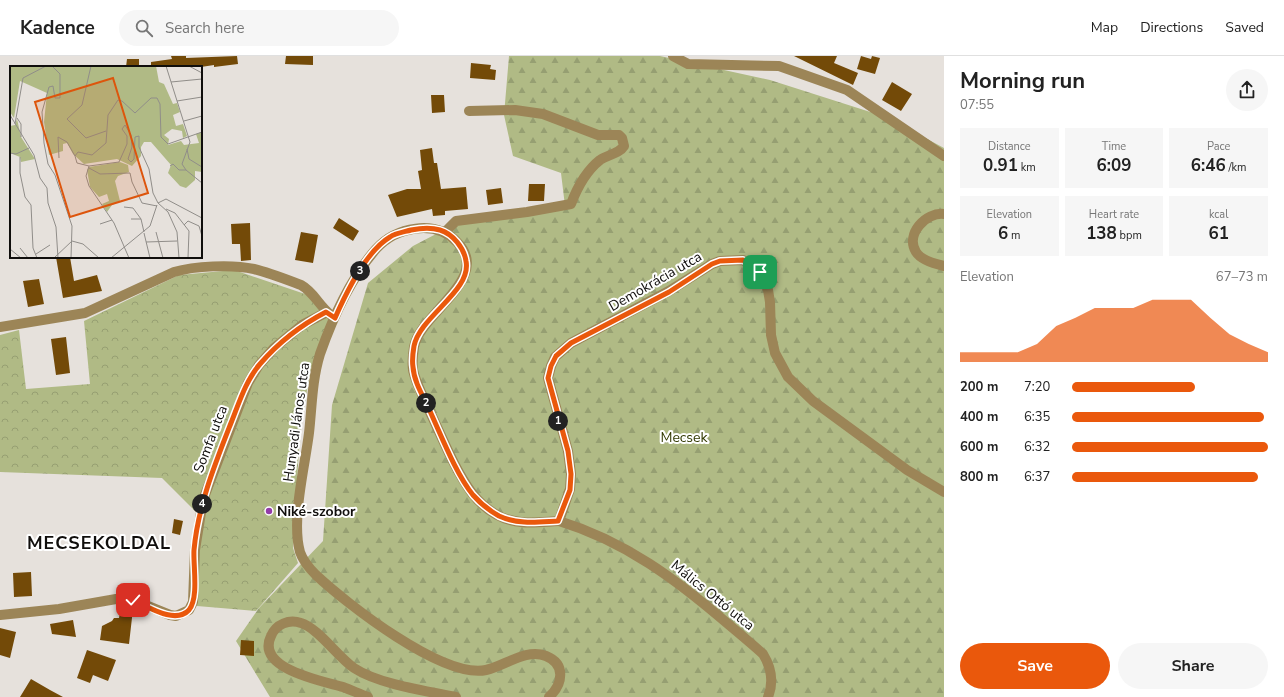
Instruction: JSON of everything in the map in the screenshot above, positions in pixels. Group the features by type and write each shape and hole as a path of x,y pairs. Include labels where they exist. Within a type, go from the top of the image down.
{"street":[{"path":"673,56 688,64 779,66 847,90 944,156"},
{"path":"469,111 515,110 543,114 598,135 619,135 622,138 624,146 622,150 600,160 589,172 575,194 571,204 527,212 456,221 445,232 462,248 467,262 467,270 462,281 454,292 423,326 414,346 413,368 417,383 450,457 473,494 498,516 511,520 533,523 558,521"},
{"path":"944,214 930,215 925,218 916,231 913,242 915,251 919,256 935,264 944,266"},
{"name":"Hunyadi János utca","path":"445,232 432,228 420,228 390,237 377,248 331,315 313,383 309,430 298,518 300,552 307,567 338,594 386,629 419,650 449,665 472,671 486,670 533,654 550,657 559,668 560,684 549,697"},
{"name":"Demokrácia utca","path":"558,521 570,490 571,474 568,451 548,378 551,366 556,356 571,343 669,292 712,264 732,259 743,260 752,265 760,272 764,279 770,302 772,341 775,353 788,377 813,401 907,470 944,492"},
{"path":"0,327 85,313 174,272 188,268 252,269 269,274 308,289 331,315"},
{"name":"Somfa utca","path":"0,615 59,609 116,599 133,600 170,616 176,616 189,610 193,602 194,550 203,500 248,383 259,365 274,348 302,325 331,315"},
{"name":"Málics Ottó utca","path":"558,521 625,549 675,579 704,603 763,654 769,664 771,675 771,685 768,697"},
{"path":"368,697 286,669 270,653 268,642 271,635 279,625 288,621 302,623 316,632 354,668 380,680 456,697"}],"green space":[{"name":"Mecsek","path":"509,56 660,56 770,80 886,117 944,148 944,697 270,697 236,641 259,608 323,541 332,405 368,283 413,246 461,221 565,206 561,173 513,156 504,115"},
{"path":"234,270 308,295 330,318 310,372 300,433 293,548 298,563 256,611 197,606 198,514 162,478 0,472 0,335 19,330 26,389 90,384 84,321 179,275"}],"building":[{"path":"171,56 186,56 186,58 237,56 238,64 214,67 214,65 202,67 151,66 151,62 172,59"},
{"path":"286,56 313,56 313,65 285,64"},
{"path":"794,56 837,56 834,63 858,73 853,85"},
{"path":"861,56 871,59 872,56 880,58 875,74 857,69"},
{"path":"127,59 139,59 139,66 126,66"},
{"path":"471,63 491,65 490,69 496,70 495,80 470,78"},
{"path":"892,82 912,94 901,111 882,100"},
{"path":"431,95 444,95 445,112 432,113"},
{"path":"432,148 434,163 437,163 441,189 466,187 468,209 445,211 445,215 433,216 432,209 397,217 388,195 407,189 421,189 418,171 422,170 420,150"},
{"path":"529,184 545,184 544,201 528,201"},
{"path":"501,188 503,203 488,205 486,190"},
{"path":"339,218 359,231 353,241 333,228"},
{"path":"250,223 251,260 241,261 240,244 232,244 231,224"},
{"path":"301,232 318,235 313,263 295,260"},
{"path":"56,258 70,258 74,281 97,275 102,291 63,298"},
{"path":"39,279 44,304 28,307 23,281"},
{"path":"66,337 70,373 56,375 51,339"},
{"path":"174,519 183,521 180,535 172,533"},
{"path":"31,572 32,596 14,597 13,573"},
{"path":"121,607 133,609 129,644 100,640 102,626 112,621 114,618 119,618"},
{"path":"73,620 76,637 52,634 50,624"},
{"path":"0,628 16,632 10,658 0,655"},
{"path":"241,640 254,641 254,656 240,655"},
{"path":"87,650 116,660 108,681 93,675 90,683 77,678"},
{"path":"31,679 50,690 63,697 20,697"}],"place":[{"name":"Niké-szobor","path":"269,511"}],"district":[{"name":"MECSEKOLDAL","path":"99,543"}],"route":[{"path":"133,600 170,616 183,614 189,610 193,602 194,550 203,500 235,412 248,383 259,365 274,348 302,325 326,312 335,318 353,281 377,248 390,237 420,228 432,228 445,232 462,248 467,262 467,270 462,281 454,292 431,316 418,335 414,346 413,368 417,383 450,457 473,494 498,516 521,522 533,523 558,521 570,490 571,474 568,451 548,378 551,366 556,356 571,343 669,292 712,264 732,259 743,260 760,272"}]}
